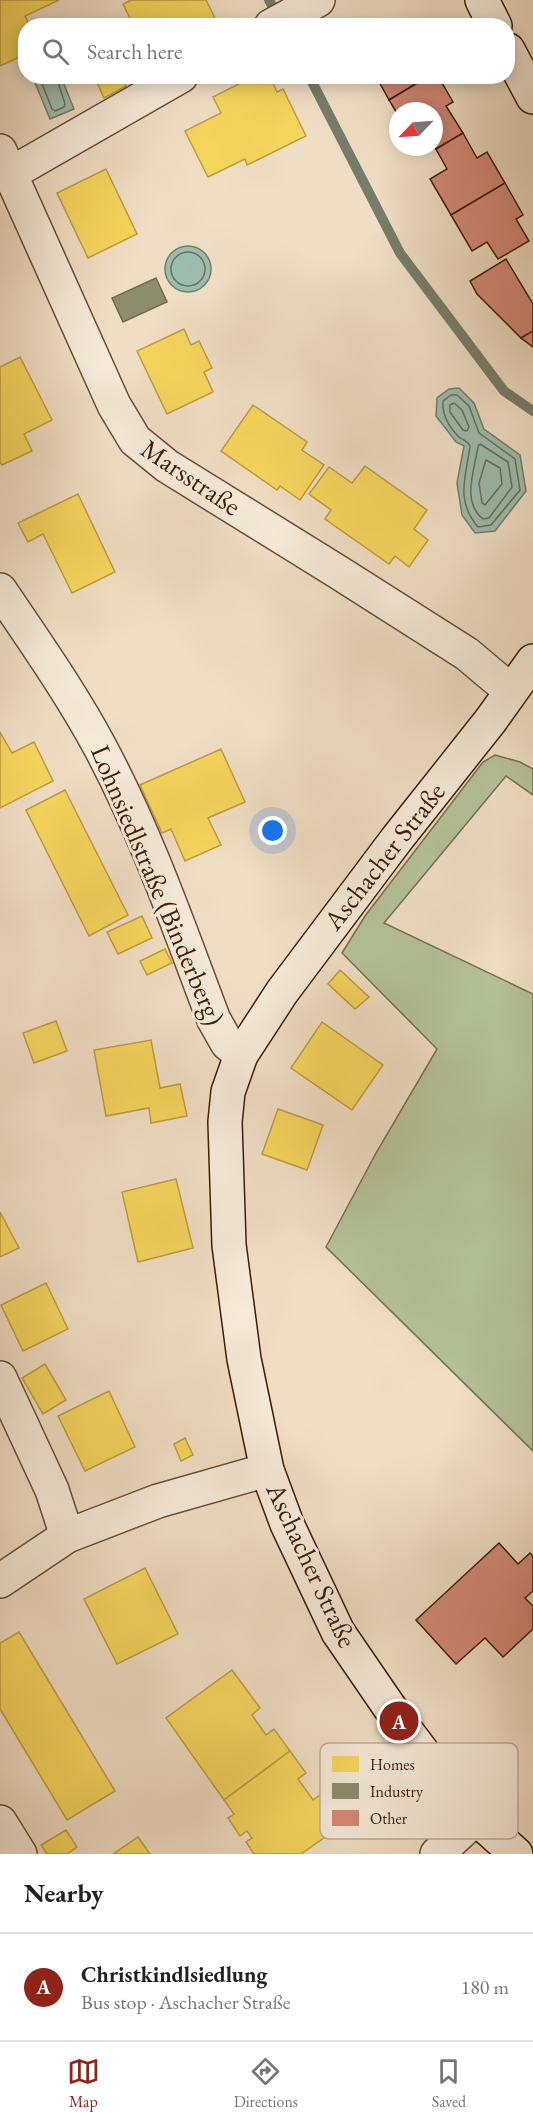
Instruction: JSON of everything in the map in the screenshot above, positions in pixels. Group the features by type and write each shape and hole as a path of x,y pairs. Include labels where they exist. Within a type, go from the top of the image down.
{"street":[{"path":"482,0 491,18"},
{"path":"515,64 533,97"},
{"path":"5,162 165,84"},
{"name":"Marsstraße","path":"5,162 114,405 135,440 166,466 467,654 511,691"},
{"name":"Lohnsiedlstraße (Binderberg)","path":"0,590 64,685 100,747 154,863 214,1020 227,1043 241,1055"},
{"name":"Aschacher Straße","path":"414,1743 338,1632 286,1524 267,1470 244,1359 229,1245 225,1122 228,1092 241,1055 282,992 533,662"},
{"path":"0,1378 52,1490 67,1536"},
{"path":"0,1581 67,1536 158,1501 267,1470"},
{"path":"0,1822 20,1854"},
{"path":"437,1854 453,1839"},
{"name":"Aschacher Straße","path":"499,1839 516,1854"}],"shaded area":[{"path":"495,755 520,762 533,769 533,795 506,776 384,923 533,994 533,1451 326,1247 376,1153 437,1049 342,953 365,916 483,762"}],"water":[{"path":"35,84 64,84 74,109 50,119"},
{"path":"188,246 204,253 211,269 204,285 188,292 172,285 165,269 172,253"},
{"path":"459,388 474,403 484,429 520,455 526,491 495,531 475,533 462,515 457,483 464,446 456,442 436,416 437,398 449,389"}],"building: Homes":[{"path":"0,0 59,0 25,16 26,18 18,18 18,58 0,66"},
{"path":"131,0 206,0 215,18 130,18 123,4"},
{"path":"98,84 125,84 126,86 104,98"},
{"path":"238,84 274,84 277,92 283,89 306,136 247,165 245,159 208,177 185,131 221,113 213,97"},
{"path":"106,169 137,234 88,258 57,193"},
{"path":"184,329 191,345 199,341 212,368 204,372 213,392 167,414 137,351"},
{"path":"20,357 52,420 24,434 32,451 2,465 0,462 0,367"},
{"path":"253,405 307,442 302,450 324,465 300,500 280,486 277,490 221,451"},
{"path":"365,466 427,510 414,529 428,540 409,567 395,556 389,564 325,519 331,510 309,494 329,467 352,483"},
{"path":"78,494 115,572 72,593 43,534 28,542 18,523"},
{"path":"0,732 12,753 34,742 53,781 0,808"},
{"path":"221,749 245,802 208,818 221,845 185,861 171,829 162,833 140,785"},
{"path":"65,790 128,915 89,936 26,810"},
{"path":"142,916 152,938 118,954 107,932"},
{"path":"165,949 172,963 147,975 140,961"},
{"path":"340,970 369,997 355,1009 328,984"},
{"path":"56,1021 67,1051 34,1063 23,1033"},
{"path":"322,1022 383,1065 352,1110 291,1068"},
{"path":"151,1040 160,1088 180,1084 187,1116 151,1123 149,1108 106,1116 94,1050"},
{"path":"278,1109 323,1125 307,1170 262,1154"},
{"path":"176,1179 193,1248 138,1262 122,1192"},
{"path":"0,1212 19,1248 0,1257"},
{"path":"46,1283 68,1329 23,1351 1,1305"},
{"path":"45,1364 66,1400 43,1414 22,1378"},
{"path":"109,1391 135,1447 85,1471 58,1416"},
{"path":"185,1438 193,1455 181,1461 174,1444"},
{"path":"145,1568 178,1634 117,1664 84,1599"},
{"path":"19,1632 115,1791 67,1820 0,1709 0,1643"},
{"path":"232,1670 260,1708 252,1715 266,1735 274,1729 290,1751 224,1800 166,1718"},
{"path":"290,1751 306,1773 298,1779 313,1800 320,1795 320,1839 322,1839 301,1854 254,1854 246,1842 252,1838 247,1831 240,1836 228,1818 234,1814 224,1800"},
{"path":"66,1830 77,1847 67,1854 47,1854 41,1845"},
{"path":"138,1837 150,1854 113,1854"}],"building: Industry":[{"path":"156,278 167,302 123,322 112,298"}],"building: Other":[{"path":"380,84 416,84 389,100"},
{"path":"416,84 443,84 453,102 446,106 463,133 443,145 443,102 390,102 389,100"},
{"path":"463,133 477,158 487,152 505,183 451,215 430,179 447,169 440,156 443,156 443,145"},
{"path":"505,183 523,215 516,219 529,241 498,259 487,242 472,251 451,215"},
{"path":"506,259 533,304 533,331 521,338 477,294 470,281"},
{"path":"533,331 533,347 521,338"},
{"path":"499,1543 518,1564 530,1553 533,1556 533,1591 525,1598 533,1606 533,1629 503,1657 485,1638 456,1664 416,1620"}],"waterway":[{"path":"269,0 278,17"},
{"path":"313,84 400,253 504,391 533,411"}],"place":[{"name":"Christkindlsiedlung","path":"399,1721"}]}
